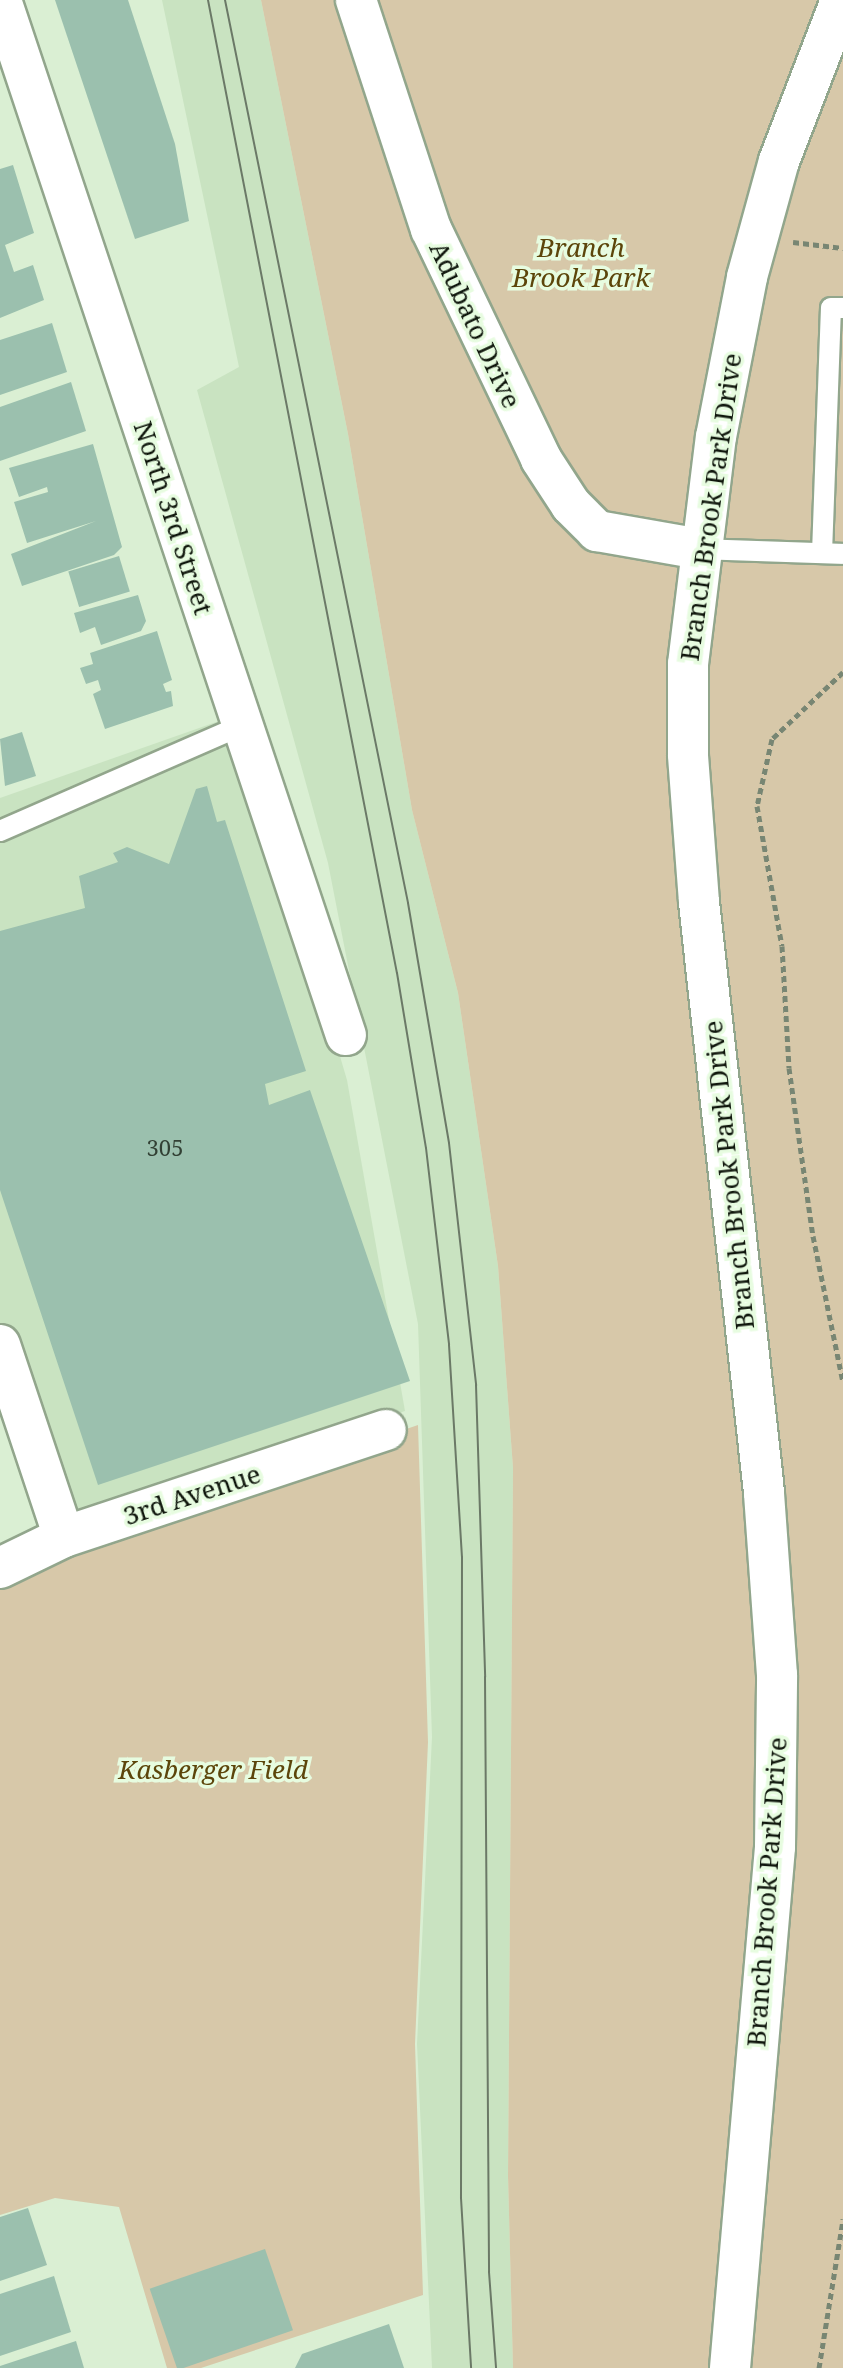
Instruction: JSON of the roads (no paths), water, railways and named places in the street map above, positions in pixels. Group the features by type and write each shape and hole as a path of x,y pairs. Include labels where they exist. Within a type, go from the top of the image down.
{"street":[{"name":"Adubato Drive","path":"356,0 431,229 541,459 571,505 597,531 700,549"},
{"name":"Branch Brook Park Drive","path":"730,2368 775,1847 777,1675 764,1492 691,806 688,664 700,549 725,385 761,219 796,109 841,0"},
{"name":"North 3rd Street","path":"4,23 346,1035"},
{"path":"0,1345 64,1537"},
{"name":"3rd Avenue","path":"0,1568 64,1537 386,1430"}],"lane":[{"path":"700,549 833,553 831,308 843,308"},
{"path":"0,831 243,725"}],"tram line":[{"path":"208,0 397,973 426,1148 449,1345 462,1557 461,2198 471,2368"},
{"path":"225,0 408,903 449,1143 476,1385 485,1677 489,2272 496,2368"}],"park label":[{"name":"Branch Brook Park","path":"581,263"},
{"name":"Kasberger Field","path":"213,1770"}]}
